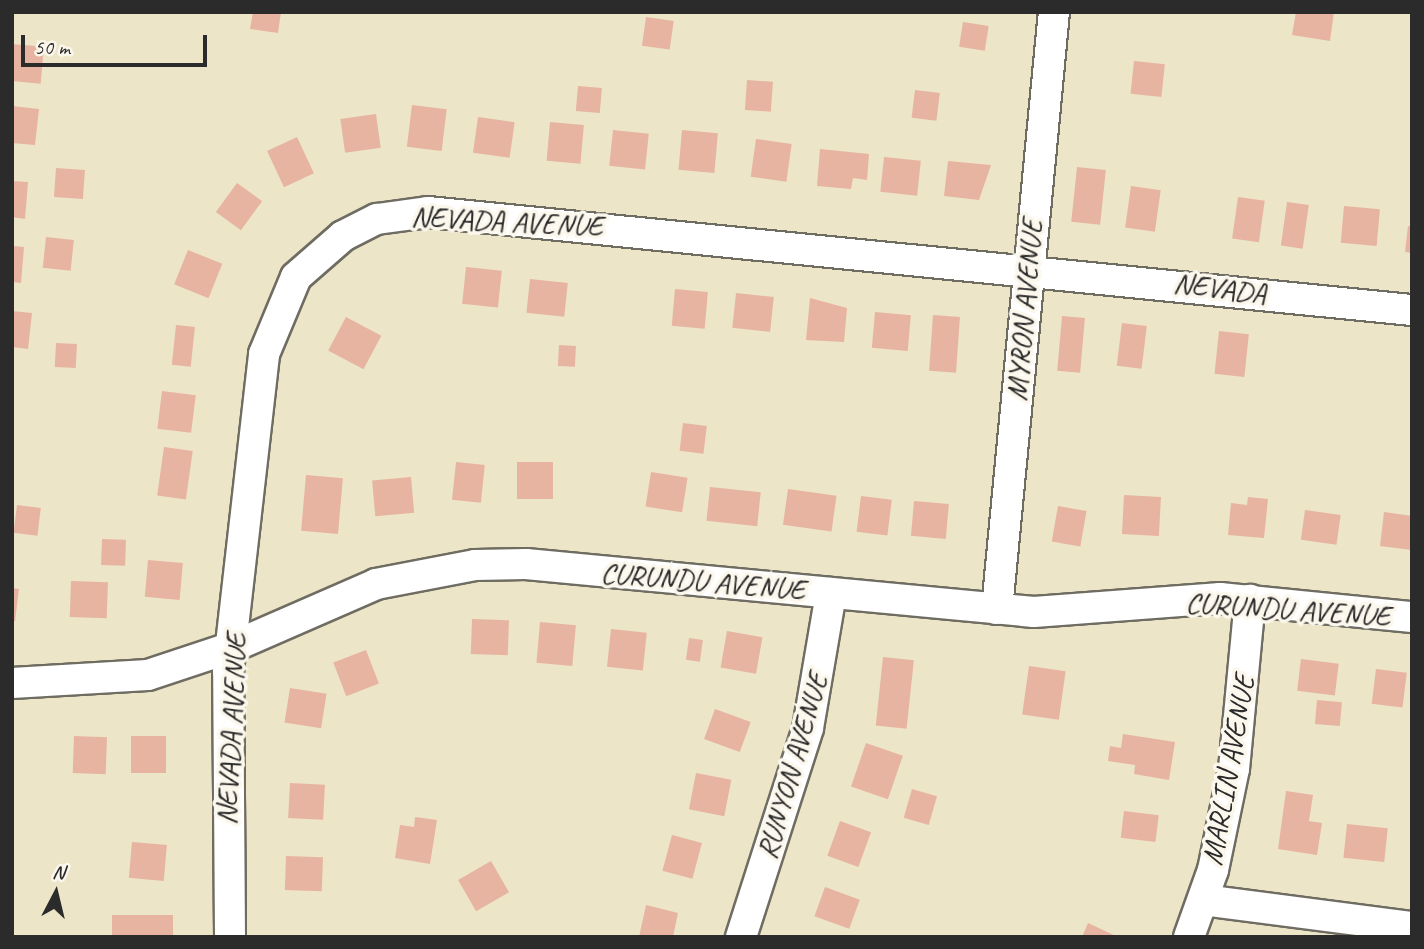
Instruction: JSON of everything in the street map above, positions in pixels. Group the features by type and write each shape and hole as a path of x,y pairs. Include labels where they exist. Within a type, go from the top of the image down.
{"street":[{"name":"MYRON AVENUE","path":"998,608 1054,12"},
{"name":"NEVADA AVENUE","path":"230,937 232,647 270,327 317,254 366,225 428,212 1028,267"},
{"name":"NEVADA","path":"1028,267 1412,310"},
{"name":"CURUNDU AVENUE","path":"12,683 148,675 232,647 376,584 475,565 526,564 998,608 1091,612 1175,600 1250,600 1412,618"},
{"name":"RUNYON AVENUE","path":"741,937 808,728 831,593"},
{"name":"MARLIN AVENUE","path":"1189,937 1203,901 1241,730 1250,600"},
{"path":"1203,901 1412,927"}],"building":[{"path":"253,12 281,12 278,33 250,29"},
{"path":"1296,12 1334,12 1330,41 1292,35"},
{"path":"646,17 674,21 670,50 642,46"},
{"path":"963,22 989,26 985,51 959,47"},
{"path":"12,44 44,47 41,84 12,81"},
{"path":"1134,61 1165,64 1161,97 1131,94"},
{"path":"747,80 773,82 771,112 745,110"},
{"path":"578,86 602,88 600,113 576,111"},
{"path":"915,90 940,93 936,121 912,118"},
{"path":"412,105 447,109 442,151 407,147"},
{"path":"12,106 39,109 35,145 12,143"},
{"path":"376,114 381,148 345,153 340,119"},
{"path":"478,117 515,122 510,158 473,153"},
{"path":"550,122 584,125 580,164 547,161"},
{"path":"613,130 649,134 645,170 609,166"},
{"path":"682,130 718,133 714,173 679,170"},
{"path":"297,137 314,173 284,187 267,151"},
{"path":"756,139 792,144 786,182 751,177"},
{"path":"820,149 869,154 867,180 853,178 851,189 817,186"},
{"path":"884,157 921,161 917,196 880,192"},
{"path":"948,161 991,165 979,200 944,196"},
{"path":"1077,167 1106,170 1100,225 1071,222"},
{"path":"56,168 85,170 83,199 54,197"},
{"path":"12,181 28,182 25,219 12,217"},
{"path":"237,183 262,201 241,230 216,212"},
{"path":"1131,186 1161,190 1155,232 1125,228"},
{"path":"1238,197 1265,201 1259,242 1232,239"},
{"path":"1287,202 1309,205 1303,249 1281,246"},
{"path":"1344,206 1380,209 1377,246 1341,243"},
{"path":"1408,226 1412,227 1412,253 1405,252"},
{"path":"46,237 74,240 71,271 43,268"},
{"path":"12,246 24,247 21,283 12,282"},
{"path":"188,250 222,264 208,298 174,284"},
{"path":"466,267 502,271 498,308 462,304"},
{"path":"530,279 568,283 564,317 526,313"},
{"path":"675,289 708,292 705,329 672,326"},
{"path":"736,293 774,297 770,332 732,328"},
{"path":"810,298 847,308 844,342 806,340"},
{"path":"12,311 32,313 28,349 12,347"},
{"path":"875,312 911,315 908,351 872,348"},
{"path":"933,315 960,317 956,373 929,371"},
{"path":"1062,316 1085,318 1080,373 1057,371"},
{"path":"346,317 381,336 363,369 328,351"},
{"path":"1122,323 1147,326 1142,369 1117,366"},
{"path":"176,325 195,327 191,367 172,365"},
{"path":"1219,331 1249,334 1244,377 1215,374"},
{"path":"56,343 77,344 76,368 55,367"},
{"path":"559,345 576,346 575,367 558,366"},
{"path":"162,391 196,395 191,433 157,429"},
{"path":"683,423 707,426 703,454 680,451"},
{"path":"164,447 193,451 186,500 157,496"},
{"path":"456,462 485,465 481,503 452,500"},
{"path":"517,462 553,462 553,499 517,499"},
{"path":"651,472 688,478 682,512 646,507"},
{"path":"306,475 343,478 338,534 301,531"},
{"path":"411,477 414,513 375,516 372,480"},
{"path":"710,487 761,492 757,526 706,521"},
{"path":"788,489 837,496 832,531 783,525"},
{"path":"1124,495 1161,497 1159,536 1122,534"},
{"path":"861,496 892,500 887,536 857,532"},
{"path":"1248,497 1268,499 1264,538 1228,535 1231,503 1247,505"},
{"path":"914,501 949,504 946,539 911,536"},
{"path":"17,505 41,508 37,536 14,533"},
{"path":"1058,506 1087,511 1080,546 1052,541"},
{"path":"1305,510 1341,515 1336,545 1301,540"},
{"path":"1384,512 1412,516 1412,550 1380,546"},
{"path":"102,539 126,540 125,566 101,565"},
{"path":"148,560 183,563 180,600 145,597"},
{"path":"71,581 108,582 107,618 70,617"},
{"path":"12,588 19,589 15,621 12,621"},
{"path":"472,619 509,620 508,655 471,654"},
{"path":"540,622 576,625 572,666 536,663"},
{"path":"611,629 647,633 643,671 607,667"},
{"path":"727,631 762,637 756,674 721,667"},
{"path":"689,638 703,640 700,662 686,660"},
{"path":"366,650 379,684 346,696 333,663"},
{"path":"883,657 914,660 907,729 876,726"},
{"path":"1301,659 1339,664 1335,695 1297,691"},
{"path":"1029,666 1066,671 1059,720 1022,715"},
{"path":"1376,669 1407,673 1403,708 1372,704"},
{"path":"290,688 327,694 321,728 285,723"},
{"path":"1317,700 1342,702 1340,726 1315,724"},
{"path":"715,709 751,722 740,752 704,739"},
{"path":"1123,734 1175,742 1169,780 1134,774 1135,765 1108,761 1110,746 1121,748"},
{"path":"74,736 107,737 106,774 73,773"},
{"path":"131,736 166,736 166,773 131,773"},
{"path":"866,743 903,756 888,799 851,786"},
{"path":"696,773 731,780 724,816 689,809"},
{"path":"290,783 325,785 323,820 288,818"},
{"path":"912,789 937,796 929,825 904,818"},
{"path":"1286,791 1313,795 1309,821 1322,823 1317,855 1278,849"},
{"path":"1124,811 1159,815 1155,842 1121,838"},
{"path":"415,817 437,820 430,864 395,858 400,825 414,827"},
{"path":"840,821 871,832 858,867 827,856"},
{"path":"1347,824 1388,828 1384,862 1343,858"},
{"path":"672,835 702,843 692,879 662,871"},
{"path":"132,842 167,845 164,881 129,878"},
{"path":"286,856 323,857 322,891 285,890"},
{"path":"491,861 509,892 476,911 458,880"},
{"path":"825,887 860,900 849,929 814,916"},
{"path":"646,905 678,913 673,937 639,937"},
{"path":"112,915 173,915 173,937 112,937"},
{"path":"1088,923 1118,937 1082,937"}]}
